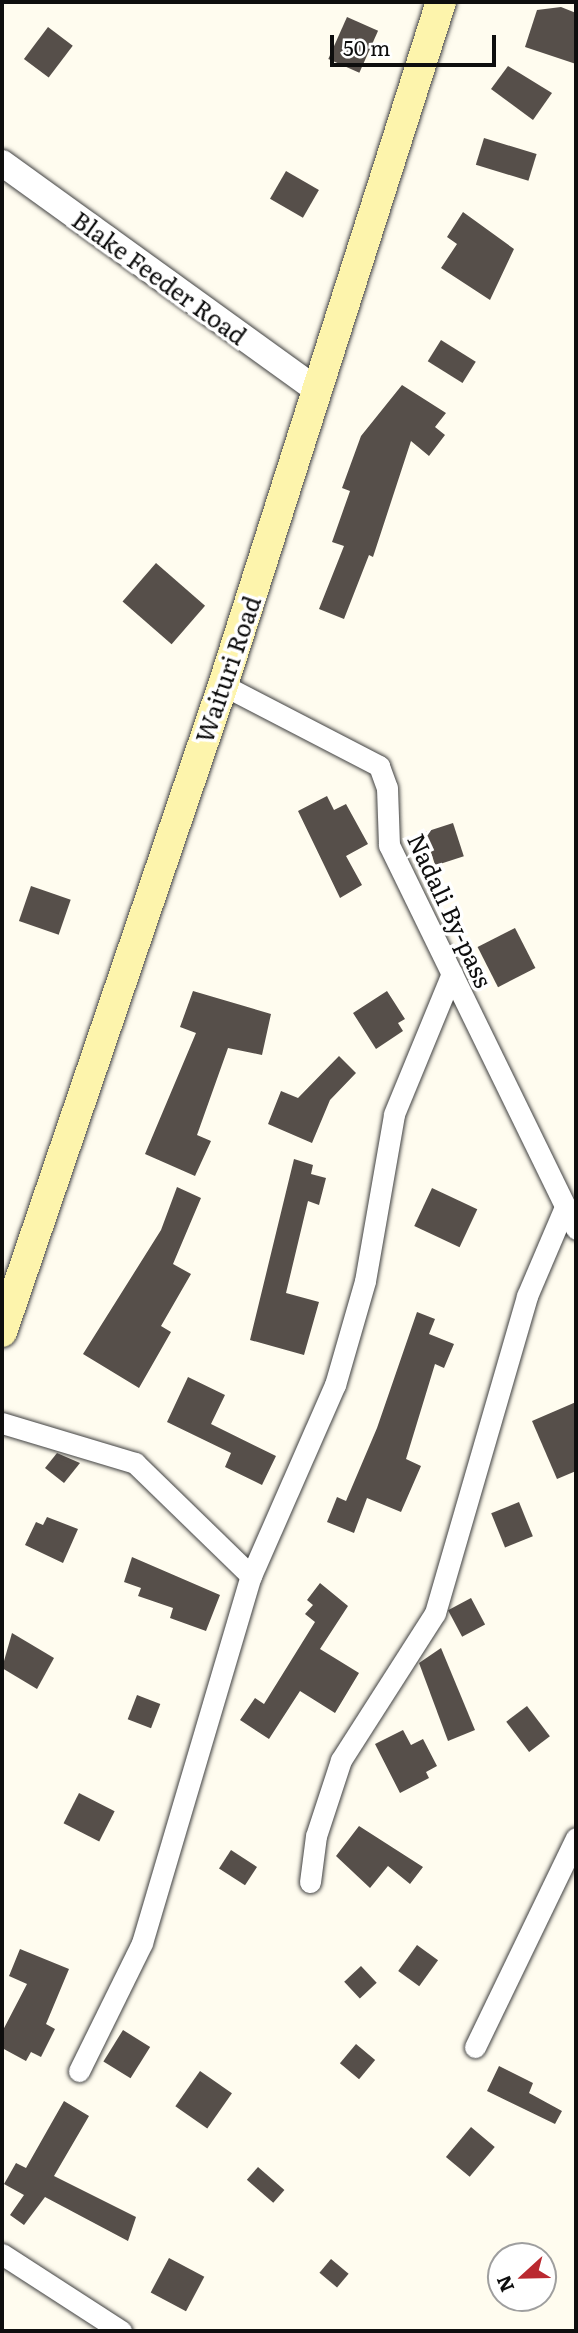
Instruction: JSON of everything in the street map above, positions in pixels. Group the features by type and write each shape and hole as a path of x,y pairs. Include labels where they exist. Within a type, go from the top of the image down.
{"main road":[{"name":"Waituri Road","path":"3,1324 223,685 441,2"}],"street":[{"name":"Blake Feeder Road","path":"2,163 318,391"},
{"name":"Nadali By-pass","path":"223,685 379,766 387,788 389,845 576,1229"},
{"path":"79,2071 142,1943 251,1576 335,1385 365,1281 394,1114 452,973"},
{"path":"310,1882 316,1836 341,1760 435,1613 527,1296 565,1207"},
{"path":"2,1423 135,1463 251,1576"},
{"path":"475,2047 576,1838"},
{"path":"2,2254 121,2331"}],"building":[{"path":"561,7 576,13 576,64 525,47 537,10"},
{"path":"347,17 378,31 359,73 328,59"},
{"path":"48,27 73,46 49,78 24,59"},
{"path":"508,66 552,93 533,120 491,89"},
{"path":"484,138 537,154 528,181 476,165"},
{"path":"286,171 319,190 303,218 270,199"},
{"path":"463,212 514,249 490,300 441,268 457,244 447,237"},
{"path":"441,340 476,362 463,383 428,361"},
{"path":"402,385 446,413 435,427 445,435 429,456 411,441 373,557 369,555 344,619 319,609 344,546 332,542 350,491 342,488 361,436"},
{"path":"156,563 205,606 172,644 123,601"},
{"path":"327,796 334,810 346,804 368,844 346,856 362,885 340,898 298,811"},
{"path":"453,823 464,856 435,866 424,832"},
{"path":"31,886 71,900 59,935 19,921"},
{"path":"515,928 535,968 498,987 478,947"},
{"path":"193,991 271,1014 262,1055 228,1048 197,1135 211,1141 195,1176 145,1154 196,1033 180,1027"},
{"path":"387,991 405,1019 398,1023 403,1031 376,1049 353,1013"},
{"path":"339,1056 356,1073 330,1100 312,1143 268,1124 281,1091 298,1098"},
{"path":"294,1159 313,1165 311,1174 326,1178 319,1205 308,1201 286,1293 319,1302 304,1355 250,1340"},
{"path":"177,1187 201,1198 173,1264 191,1274 161,1326 171,1332 139,1388 83,1354 161,1230"},
{"path":"432,1188 477,1209 460,1247 414,1226"},
{"path":"417,1312 435,1319 429,1334 454,1344 444,1368 435,1364 406,1459 421,1466 401,1512 367,1498 354,1533 327,1522 337,1497 346,1501 377,1428"},
{"path":"188,1377 225,1395 211,1424 276,1456 262,1485 225,1467 231,1453 167,1422"},
{"path":"576,1402 576,1471 557,1479 532,1421"},
{"path":"57,1453 80,1463 64,1483 45,1468"},
{"path":"519,1502 533,1536 505,1548 491,1513"},
{"path":"47,1517 78,1529 63,1563 25,1545 36,1522 43,1525"},
{"path":"132,1557 220,1595 206,1631 170,1618 173,1608 138,1596 141,1588 124,1582"},
{"path":"320,1583 348,1606 320,1649 359,1673 335,1713 300,1691 269,1739 240,1720 255,1698 264,1704 315,1622 305,1614 313,1605 307,1600"},
{"path":"471,1598 485,1624 462,1637 448,1610"},
{"path":"12,1633 54,1658 37,1689 2,1668"},
{"path":"441,1648 475,1730 448,1741 419,1663"},
{"path":"137,1695 160,1704 151,1728 128,1719"},
{"path":"527,1706 550,1736 529,1752 506,1722"},
{"path":"403,1730 411,1745 423,1739 437,1766 426,1772 429,1778 400,1793 375,1744"},
{"path":"79,1793 115,1811 99,1841 64,1823"},
{"path":"359,1826 423,1867 410,1884 388,1866 370,1888 336,1856"},
{"path":"231,1850 257,1867 245,1885 219,1868"},
{"path":"417,1945 438,1960 419,1986 398,1971"},
{"path":"20,1949 69,1969 46,2024 55,2029 41,2057 31,2052 26,2061 2,2048 2,2032 27,1984 9,1976"},
{"path":"361,1966 377,1983 360,1999 344,1982"},
{"path":"123,2030 150,2047 131,2078 103,2061"},
{"path":"356,2044 375,2060 359,2079 340,2063"},
{"path":"499,2066 533,2083 529,2093 562,2111 555,2124 487,2091"},
{"path":"200,2071 232,2093 207,2129 175,2106"},
{"path":"64,2101 89,2116 54,2176 136,2217 128,2241 45,2197 24,2225 10,2215 24,2195 4,2184 16,2163 26,2168"},
{"path":"471,2127 495,2147 470,2177 446,2157"},
{"path":"258,2167 284,2190 273,2203 247,2180"},
{"path":"169,2258 204,2277 186,2311 151,2292"},
{"path":"331,2259 349,2274 337,2288 319,2273"}]}
